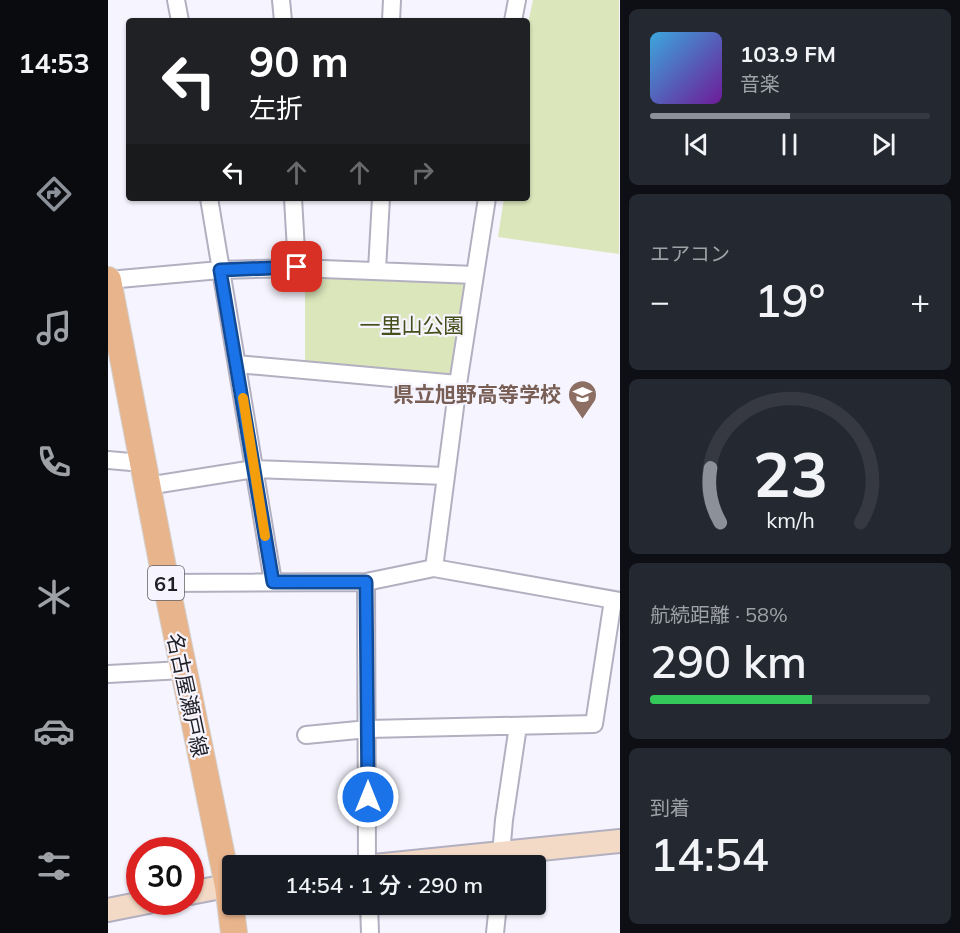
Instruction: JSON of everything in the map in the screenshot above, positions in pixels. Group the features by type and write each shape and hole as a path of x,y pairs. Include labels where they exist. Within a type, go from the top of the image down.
{"main road":[{"name":"名古屋瀬戸線","path":"108,280 165,583 223,855"},
{"name":"名古屋瀬戸線","path":"232,915 234,933"}],"street":[{"path":"176,0 179,18"},
{"path":"281,0 283,18"},
{"path":"391,18 392,0"},
{"path":"514,18 517,0"},
{"path":"209,201 273,582"},
{"path":"293,201 297,267"},
{"path":"376,270 381,201"},
{"path":"434,568 458,384 487,201"},
{"path":"108,280 220,270 297,267 475,275"},
{"path":"237,364 458,384"},
{"path":"108,460 145,475 254,470 446,476"},
{"path":"165,583 366,582 434,568 616,601 594,724 368,729 306,735"},
{"path":"366,582 367,855"},
{"path":"108,674 183,670"},
{"path":"501,855 504,820 518,726"},
{"path":"527,855 620,841"},
{"path":"204,890 222,887"},
{"path":"108,910 126,906"},
{"path":"369,915 370,933"},
{"path":"495,933 497,915"}],"green space":[{"path":"533,0 619,0 619,254 498,237 504,201 530,201 529,18"},
{"name":"一里山公園","path":"305,276 467,280 454,375 305,361"}],"slow traffic":[{"path":"243,398 265,536"}],"place":[{"name":"県立旭野高等学校","path":"582,420"}],"route":[{"path":"297,267 220,270 273,582 366,582 368,797"}]}
